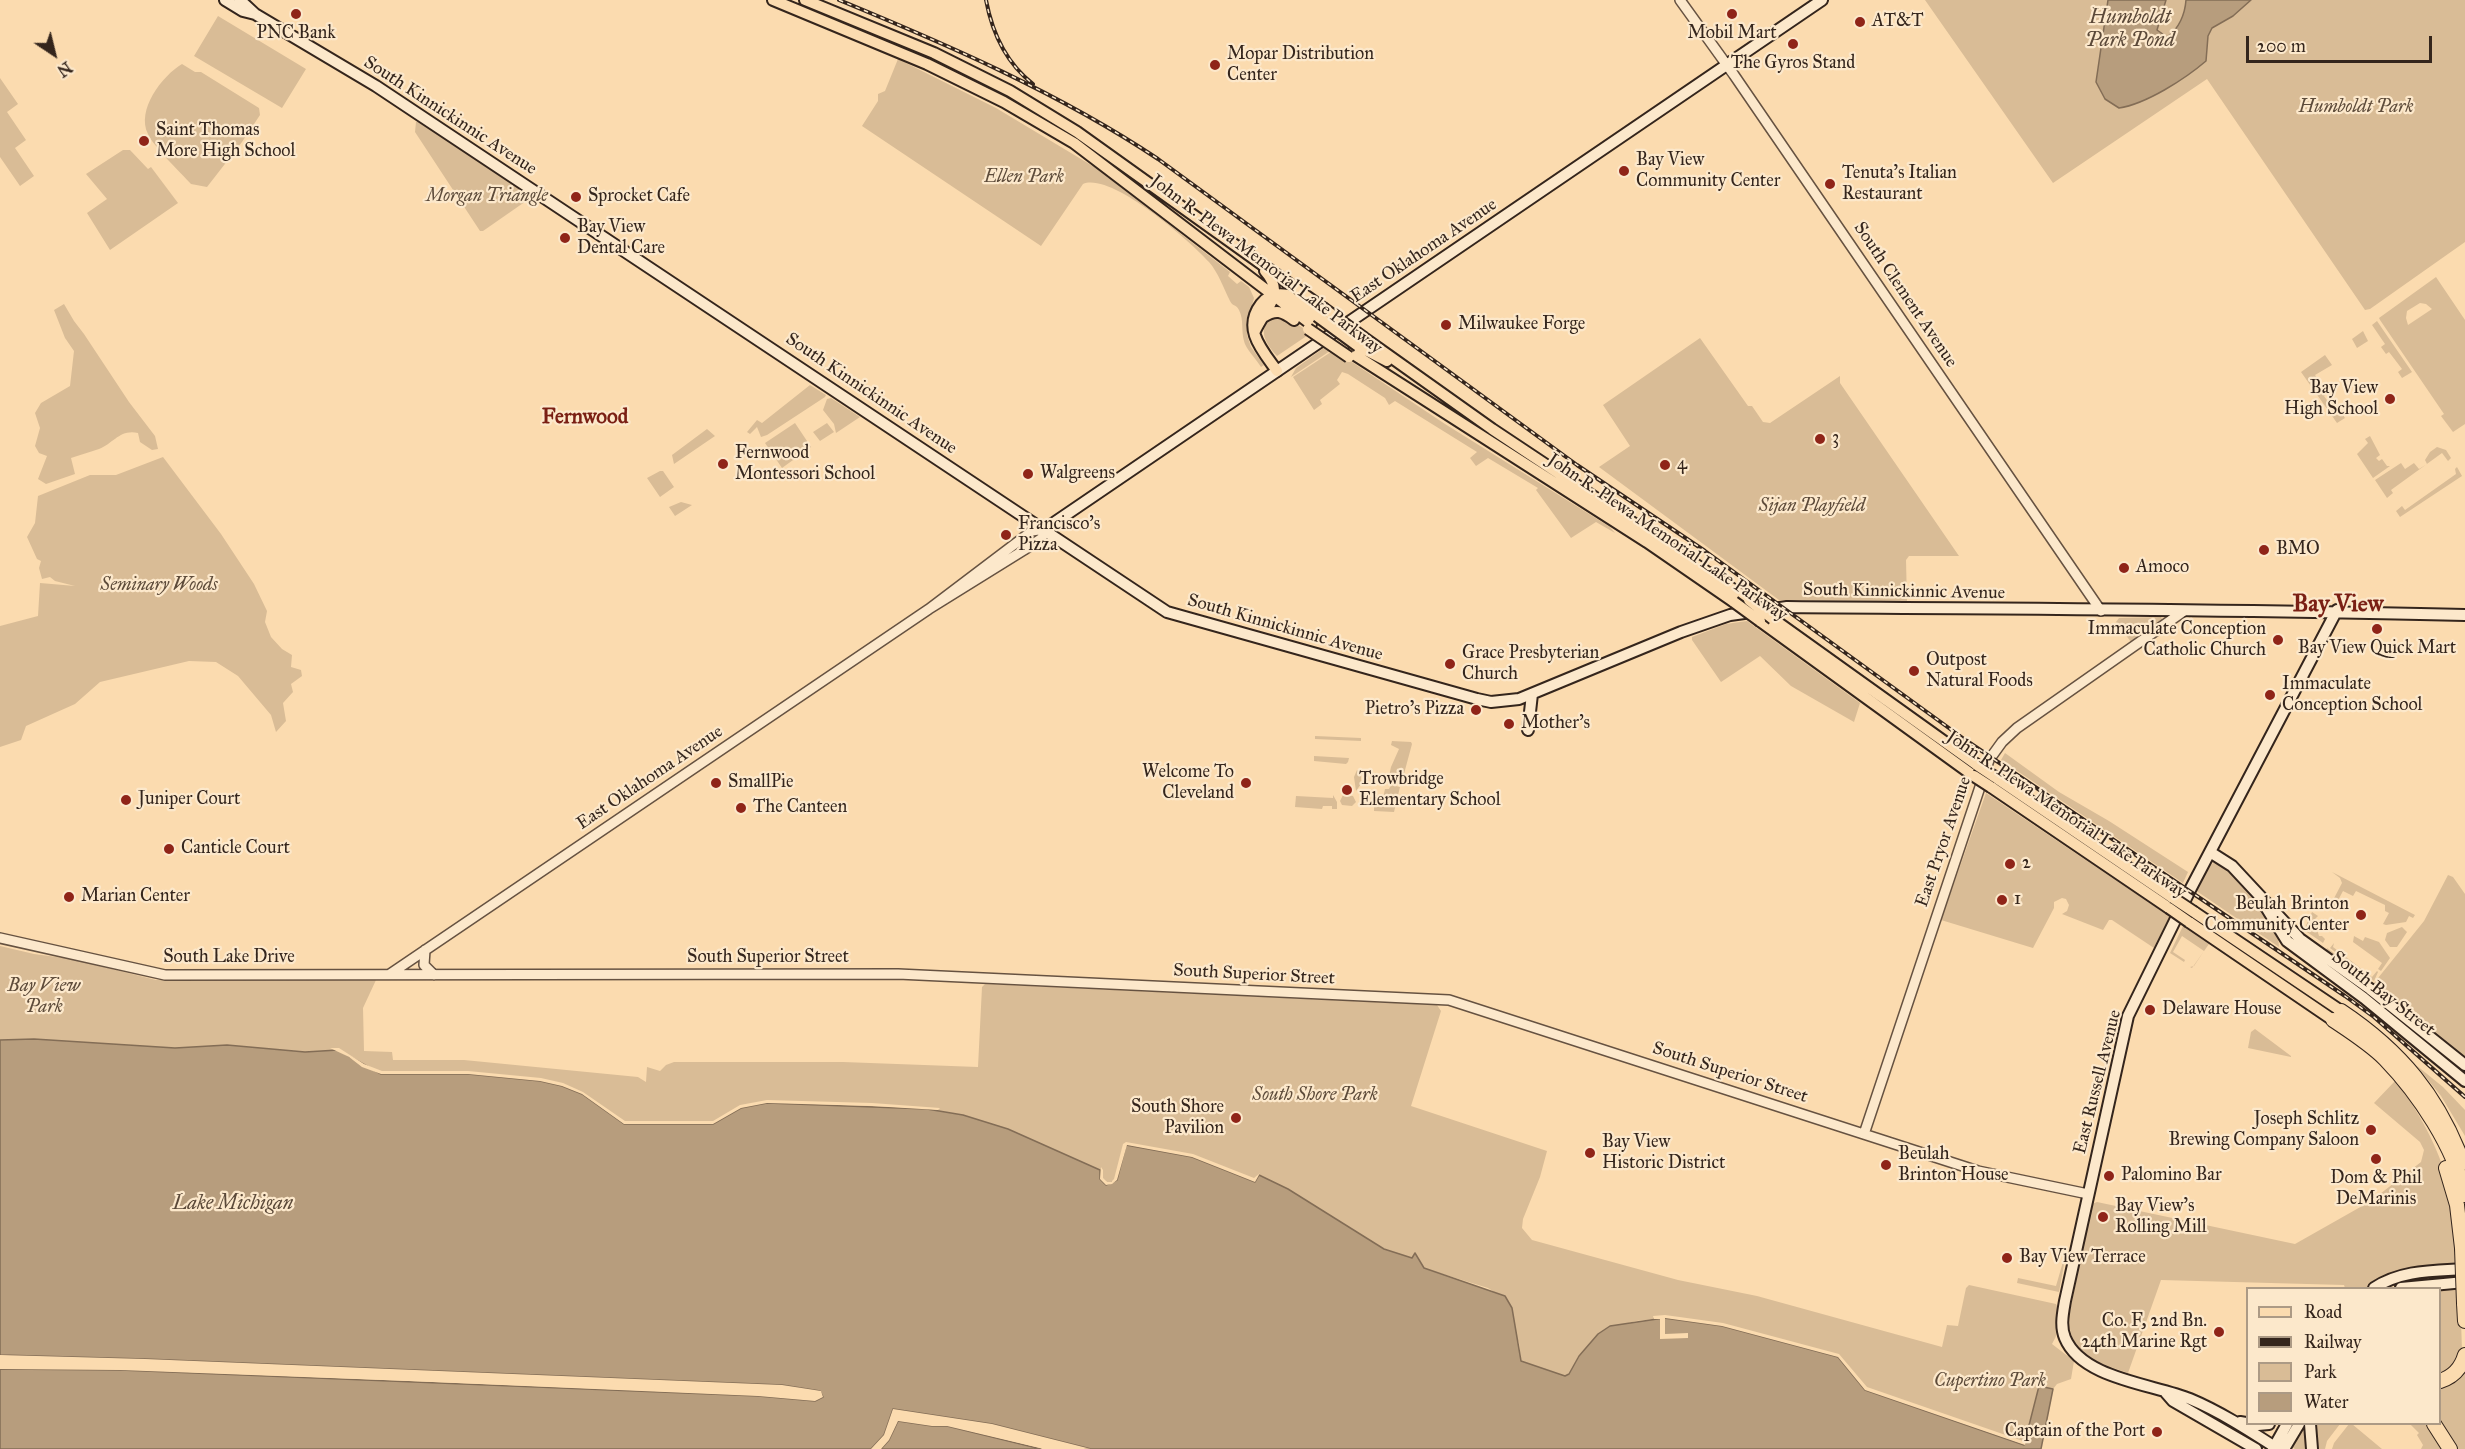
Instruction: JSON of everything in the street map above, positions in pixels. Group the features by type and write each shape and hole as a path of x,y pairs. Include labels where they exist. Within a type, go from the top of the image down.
{"highway":[{"name":"John R. Plewa Memorial Lake Parkway","path":"2337,1016 2385,1059 2432,1120 2452,1158 2465,1195"},
{"name":"John R. Plewa Memorial Lake Parkway","path":"2337,1016 2368,1030 2392,1050 2423,1087 2439,1112 2465,1168"},
{"path":"2408,1088 2449,1174 2457,1205 2462,1248 2465,1321"},
{"path":"2439,1112 2454,1130 2465,1153"},
{"path":"2441,1380 2454,1374 2462,1365 2465,1355"},
{"path":"2435,1425 2450,1449"}],"main road":[{"name":"South Kinnickinnic Avenue","path":"225,0 243,11 255,14"},
{"name":"South Kinnickinnic Avenue","path":"240,0 255,14 376,86 1172,614 1491,702 1509,701 1532,694 1681,632 1730,615 1760,610 1798,607 2184,611 2337,610 2465,615"},
{"name":"John R. Plewa Memorial Lake Parkway","path":"773,0 927,64 1004,102 1074,143 1274,296 1315,319 1403,387 1647,542 1975,770 2337,1016"},
{"name":"John R. Plewa Memorial Lake Parkway","path":"805,0 934,53 1010,91 1077,132 1255,260 1315,319 1355,349 1404,368 1749,600 1975,770"},
{"name":"East Oklahoma Avenue","path":"1045,529 1822,0"},
{"path":"1179,224 1190,237 1254,289 1259,307"},
{"path":"1255,260 1272,280 1275,289 1272,303 1260,319 1255,331"},
{"path":"1274,296 1265,299 1254,315 1258,344 1277,372"},
{"path":"1260,319 1272,312 1280,311 1315,319"},
{"name":"East Russell Avenue","path":"2166,1393 2090,1366 2074,1353 2065,1338 2062,1322 2064,1301 2127,1016 2337,610"},
{"path":"1528,730 1532,694"},
{"name":"South Bay Street","path":"2210,852 2232,866 2264,901 2279,931 2287,941 2367,993 2464,1064"},
{"name":"South Bay Street","path":"2367,993 2465,1081"},
{"path":"2455,1073 2464,1064"},
{"path":"2376,1287 2397,1276 2410,1273 2465,1269"},
{"path":"2412,1287 2465,1282"},
{"path":"2166,1393 2191,1400 2234,1421 2278,1448"},
{"path":"2166,1393 2173,1401 2256,1449"},
{"path":"2234,1421 2246,1423"},
{"path":"2278,1448 2287,1425"},
{"path":"2278,1448 2297,1425"},
{"path":"2310,1425 2312,1449"}],"street":[{"name":"South Clement Avenue","path":"1680,0 2102,610"},
{"name":"East Oklahoma Avenue","path":"389,974 929,609 1042,538 1045,529"},
{"name":"East Pryor Avenue","path":"1864,1134 1989,759 2016,728 2184,611"},
{"name":"South Lake Drive","path":"0,938 159,975 389,974"},
{"path":"424,950 424,965 434,975"},
{"name":"South Superior Street","path":"389,974 898,975 1449,1000 1978,1171 2088,1194"}],"green space":[{"name":"Humboldt Park","path":"1925,0 2465,0 2465,242 2370,309 2365,310 2207,79 2053,183"},
{"path":"218,16 306,69 282,108 194,56"},
{"name":"Ellen Park","path":"898,59 996,108 1096,168 1230,272 1228,276 1237,284 1241,281 1249,287 1254,298 1247,324 1247,335 1251,347 1264,365 1261,367 1245,344 1239,310 1231,303 1209,262 1168,224 1130,198 1112,188 1096,183 1083,184 1041,246 862,126 878,101 878,94 885,91"},
{"path":"182,64 195,72 201,72 259,108 260,115 207,187 191,184 155,145 145,125 145,115 153,94 174,69"},
{"path":"0,78 18,104 7,112 26,140 15,148 34,176 20,186 0,157"},
{"name":"Morgan Triangle","path":"416,122 528,194 529,199 480,231 415,132"},
{"path":"123,150 130,150 148,169 151,167 178,203 110,250 87,213 107,199 86,174"},
{"path":"2436,277 2465,320 2465,424 2453,432 2441,416 2444,414 2379,318","holes":["2420,303 2432,309 2408,325 2407,311"]},
{"path":"64,304 129,402 155,436 158,449 152,450 140,442 138,433 126,433 99,449 71,458 75,474 46,484 38,479 47,456 39,453 35,446 40,428 35,413 41,403 70,386 74,351 65,338 54,310"},
{"path":"1284,316 1311,333 1277,356 1269,347 1264,327 1271,317"},
{"path":"2377,321 2412,372 2402,378 2398,372 2402,369 2389,352 2386,354 2381,347 2385,344 2372,325"},
{"path":"2363,331 2368,341 2357,348 2352,339"},
{"name":"Sijan Playfield","path":"1700,338 1748,406 1752,406 1763,422 1770,423 1840,376 1840,383 1959,556 1909,556 1906,560 1907,602 1881,604 1779,600 1599,467 1630,446 1603,405"},
{"path":"1328,345 1333,349 1291,377 1296,368"},
{"path":"1334,350 1445,424 1610,527 1615,533 1596,522 1571,538 1536,490 1538,488 1488,458 1476,466 1470,458 1477,452 1395,401 1389,405 1385,398 1348,374 1342,372 1337,380 1340,384 1320,400 1322,404 1314,410 1293,377"},
{"path":"2325,355 2332,365 2315,375 2327,393 2324,396 2336,413 2340,411 2345,418 2337,423 2301,372"},
{"path":"810,385 826,395 825,397 767,435 761,437 757,427 750,434 747,432 757,420 762,423"},
{"path":"831,398 860,417 836,433 834,424 823,410 827,399"},
{"path":"795,423 811,447 782,468 765,443"},
{"path":"827,423 834,432 820,441 813,432"},
{"path":"707,429 715,436 674,464 672,455"},
{"path":"2370,436 2380,455 2376,458 2379,461 2382,459 2387,466 2390,466 2373,478 2357,454 2368,443 2365,439"},
{"path":"2437,447 2446,450 2451,458 2448,461 2442,453 2427,464 2425,460"},
{"name":"Seminary Woods","path":"163,457 221,534 254,584 267,611 265,622 271,637 282,649 292,655 291,667 301,670 302,676 291,684 293,692 283,703 286,721 276,732 271,715 238,676 216,662 189,661 100,682 75,704 26,726 21,740 0,747 0,626 38,616 40,583 75,586 55,581 50,577 42,579 39,568 41,561 37,559 27,537 35,523 38,496 90,475 116,475"},
{"path":"2401,463 2405,469 2414,463 2419,469 2426,465 2391,490 2393,493 2387,498 2375,480"},
{"path":"2457,467 2462,476 2400,517 2396,511 2402,506 2405,510 2456,474"},
{"path":"663,471 674,487 660,497 647,478"},
{"path":"681,502 692,505 675,516 669,507"},
{"path":"2161,617 2163,621 2131,642 2116,622 2119,618"},
{"path":"1747,621 1860,703 1854,722 1791,686 1760,656 1721,682 1692,637 1726,624"},
{"path":"1315,736 1361,738 1361,741 1315,739"},
{"path":"1392,741 1411,742 1412,744 1401,785 1388,781 1399,749 1391,745"},
{"path":"2005,753 2059,792 2188,872 2183,883 2001,760"},
{"path":"1314,756 1349,758 1346,764 1314,761"},
{"path":"1357,770 1361,771 1361,784 1356,791 1354,777"},
{"path":"1391,785 1400,787 1394,812 1374,811 1374,806 1380,798 1383,798 1385,789 1389,789"},
{"path":"1986,793 2172,918 2157,950 2112,920 2109,920 2103,930 2062,914 2067,911 2069,905 2066,899 2062,898 2054,902 2054,908 2033,948 1941,920"},
{"path":"1333,795 1337,802 1337,809 1332,809 1332,806 1323,806 1322,809 1295,807 1296,796 1333,798"},
{"path":"1343,795 1353,796 1356,802 1352,806 1342,805 1340,801"},
{"path":"2215,862 2235,876 2256,900 2273,926 2279,947 2195,890 2209,866"},
{"path":"2332,872 2415,915 2413,918 2409,916 2406,922 2383,924 2389,913 2385,911 2385,905 2356,891 2353,896 2343,891 2335,906 2331,904 2342,883 2340,878"},
{"path":"2448,875 2453,877 2465,894 2465,1059 2373,984 2326,951 2327,948 2374,983 2424,921"},
{"path":"2312,912 2318,916 2314,920 2319,936 2325,939 2323,943 2304,930"},
{"path":"2183,926 2209,944 2204,951 2182,936 2173,952 2185,960 2184,962 2170,953"},
{"path":"2402,927 2407,932 2397,947 2390,947 2385,940 2387,933"},
{"path":"2354,936 2363,941 2365,937 2379,942 2390,958 2381,971 2378,969 2382,963 2353,942"},
{"path":"2334,943 2333,947 2372,977 2377,971 2374,981 2330,948"},
{"name":"South Shore Park","path":"0,946 34,954 72,959 156,980 376,980 363,1008 364,1051 392,1052 393,1060 464,1060 638,1077 646,1082 647,1067 660,1071 666,1065 674,1062 843,1062 978,1067 982,987 985,984 1437,1005 1441,1011 1411,1106 1547,1151 1540,1177 1523,1219 1522,1228 1532,1240 1678,1280 1757,1296 1942,1347 1947,1325 1958,1326 1966,1288 1969,1285 2056,1304 2059,1324 2052,1344 2074,1361 2071,1379 2057,1384 2053,1389 2039,1386 2025,1445 1664,1318 1636,1321 1605,1329 1579,1355 1569,1374 1565,1376 1521,1361 1519,1343 1499,1295 1488,1288 1423,1268 1414,1254 1412,1258 1384,1249 1288,1189 1259,1176 1257,1179 1112,1184 1100,1179 1100,1170 1008,1129 963,1115 927,1109 713,1124 624,1124 381,1074 338,1050 305,1052 227,1045 175,1048 34,1039 0,1040"},
{"path":"2255,1029 2291,1057 2248,1048 2251,1032"},
{"path":"2416,1065 2443,1087 2465,1110 2465,1136 2441,1096"},
{"path":"2395,1081 2412,1104 2426,1129 2439,1156 2451,1193 2459,1266 2375,1283 2369,1287 2161,1280 2128,1373 2095,1360 2079,1348 2073,1340 2069,1316 2092,1204 2097,1202 2295,1244 2371,1201 2421,1162 2424,1150 2420,1142 2374,1103"},
{"path":"2067,1248 2059,1292 2017,1283 2018,1278 2056,1286"},
{"path":"2460,1288 2462,1351 2459,1362 2441,1377 2441,1289"},
{"path":"2465,1366 2465,1449 2455,1449 2441,1425 2441,1383"},
{"path":"2305,1425 2308,1449 2295,1449 2291,1446"},
{"path":"2314,1425 2339,1425 2327,1441 2325,1449 2317,1449"},
{"path":"2348,1425 2353,1425 2382,1449 2332,1449"},
{"path":"2411,1425 2430,1425 2445,1449 2421,1449 2423,1445 2417,1435 2419,1433"}],"water":[{"name":"Humboldt Park Pond","path":"2108,0 2166,0 2157,30 2167,37 2181,21 2186,0 2251,0 2233,16 2212,28 2208,36 2206,61 2165,90 2130,106 2119,108 2105,99 2096,82"},
{"name":"Lake Michigan","path":"34,1039 175,1048 227,1045 305,1052 338,1050 381,1074 468,1074 540,1081 562,1086 582,1094 624,1124 713,1124 741,1108 767,1103 927,1109 963,1115 1008,1129 1100,1170 1100,1179 1106,1185 1117,1180 1126,1145 1192,1157 1255,1182 1259,1175 1288,1189 1384,1249 1412,1258 1415,1253 1424,1268 1505,1296 1512,1308 1521,1361 1565,1376 1569,1374 1579,1356 1598,1334 1610,1326 1664,1318 1722,1326 1838,1357 1865,1390 2024,1445 2039,1386 2053,1389 2041,1449 1091,1449 992,1424 893,1409 884,1435 871,1449 0,1449 0,1369 120,1370 758,1396 815,1401 823,1397 820,1391 782,1385 0,1355 0,1040"},
{"path":"898,1421 947,1426 1041,1449 881,1449 889,1440"}],"pier":[{"path":"330,1048 339,1048 364,1064 382,1071 468,1071 541,1078 563,1083 583,1092 625,1121 713,1121 740,1105 767,1100 872,1103 940,1108 938,1110 767,1103 741,1108 713,1124 624,1124 582,1094 562,1086 540,1081 468,1074 381,1074 362,1067 349,1057"},
{"path":"1126,1142 1193,1154 1254,1178 1260,1173 1255,1182 1192,1157 1127,1145 1117,1180 1106,1185 1100,1179 1101,1167 1103,1178 1111,1182 1114,1179 1123,1144"},
{"path":"1665,1315 1723,1323 1839,1354 1867,1387 2023,1441 2025,1432 2028,1433 2025,1445 1865,1390 1838,1357 1722,1326 1665,1318 1665,1334 1688,1333 1688,1338 1660,1339 1660,1319 1654,1319 1653,1316"},
{"path":"0,1355 782,1385 821,1391 823,1397 815,1401 758,1396 409,1381 120,1370 0,1369 0,1366 120,1367 570,1384 759,1393 814,1398 819,1396 818,1393 809,1391 782,1388 0,1358"},
{"path":"893,1409 992,1424 1091,1449 1063,1446 991,1427 895,1412 886,1436 875,1449 871,1449 884,1435"},
{"path":"897,1418 947,1423 992,1432 1041,1446 1044,1449 947,1426 898,1421 889,1440 881,1449 878,1449"}],"railway":[{"path":"839,0 1002,72 1082,113 1158,159 1577,465 1705,551 1964,739 2345,996 2374,1017 2465,1097"},
{"path":"986,0 996,35 1008,57 1023,76 1033,84"}],"place":[{"name":"PNC Bank","path":"296,14"},
{"name":"Mobil Mart","path":"1732,14"},
{"name":"AT&T","path":"1860,22"},
{"name":"The Gyros Stand","path":"1793,44"},
{"name":"Mopar Distribution Center","path":"1215,65"},
{"name":"Saint Thomas More High School","path":"144,141"},
{"name":"Bay View Community Center","path":"1624,171"},
{"name":"Tenuta's Italian Restaurant","path":"1830,184"},
{"name":"Sprocket Cafe","path":"576,197"},
{"name":"Bay View Dental Care","path":"565,238"},
{"name":"Milwaukee Forge","path":"1446,325"},
{"name":"Bay View High School","path":"2390,399"},
{"name":"3","path":"1820,439"},
{"name":"Fernwood Montessori School","path":"723,464"},
{"name":"4","path":"1665,465"},
{"name":"Walgreens","path":"1028,474"},
{"name":"Francisco's Pizza","path":"1006,535"},
{"name":"BMO","path":"2264,550"},
{"name":"Amoco","path":"2124,568"},
{"name":"Bay View Quick Mart","path":"2377,629"},
{"name":"Immaculate Conception Catholic Church","path":"2278,640"},
{"name":"Grace Presbyterian Church","path":"1450,664"},
{"name":"Outpost Natural Foods","path":"1914,671"},
{"name":"Immaculate Conception School","path":"2270,695"},
{"name":"Pietro's Pizza","path":"1476,710"},
{"name":"Mother's","path":"1509,724"},
{"name":"SmallPie","path":"716,783"},
{"name":"Welcome To Cleveland","path":"1246,783"},
{"name":"Trowbridge Elementary School","path":"1347,790"},
{"name":"Juniper Court","path":"126,800"},
{"name":"The Canteen","path":"741,808"},
{"name":"Canticle Court","path":"169,849"},
{"name":"2","path":"2010,864"},
{"name":"Marian Center","path":"69,897"},
{"name":"1","path":"2002,900"},
{"name":"Beulah Brinton Community Center","path":"2361,915"},
{"name":"Delaware House","path":"2150,1010"},
{"name":"South Shore Pavilion","path":"1236,1118"},
{"name":"Joseph Schlitz Brewing Company Saloon","path":"2371,1130"},
{"name":"Bay View Historic District","path":"1590,1153"},
{"name":"Dom & Phil DeMarinis","path":"2376,1159"},
{"name":"Beulah Brinton House","path":"1886,1165"},
{"name":"Palomino Bar","path":"2109,1176"},
{"name":"Bay View's Rolling Mill","path":"2103,1217"},
{"name":"Bay View Terrace","path":"2007,1258"},
{"name":"Co. F, 2nd Bn. 24th Marine Rgt","path":"2219,1332"},
{"name":"Captain of the Port","path":"2157,1432"}],"district":[{"name":"Fernwood","path":"585,418"},
{"name":"Bay View","path":"2338,605"}],"park label":[{"name":"Bay View Park","path":"44,997"},
{"name":"Cupertino Park","path":"1990,1382"}]}
